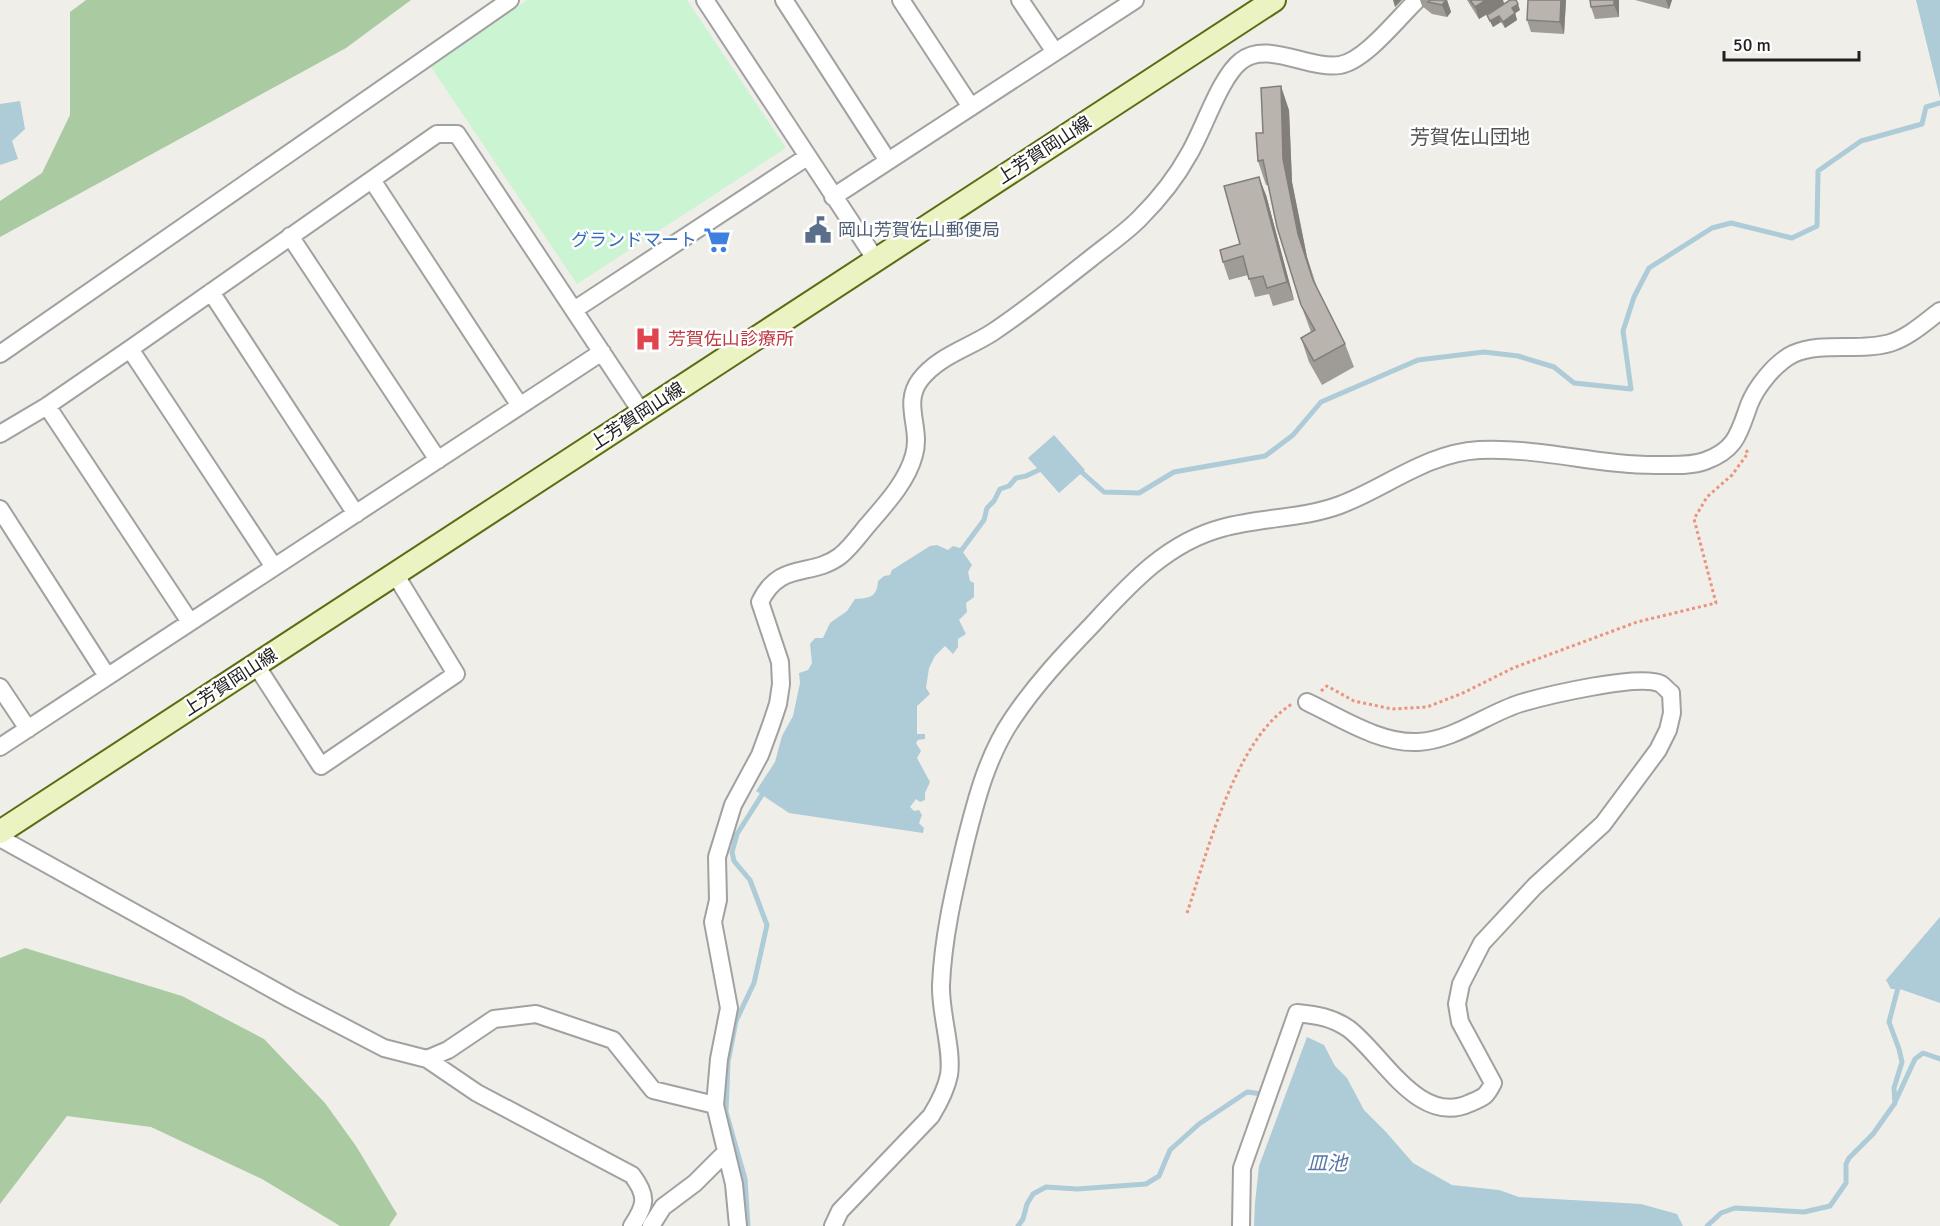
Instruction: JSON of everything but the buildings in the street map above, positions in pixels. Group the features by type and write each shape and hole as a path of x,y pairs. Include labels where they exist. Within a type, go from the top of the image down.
{"main road":[{"name":"上芳賀岡山線","path":"0,832 1274,0"}],"street":[{"path":"0,354 485,8 510,0"},
{"path":"705,0 876,260"},
{"path":"784,0 888,161"},
{"path":"901,0 971,107"},
{"path":"1020,0 1055,52"},
{"path":"833,197 1136,0"},
{"path":"738,1226 734,1184 715,1105 719,1059 729,1008 713,922 718,900 717,857 733,805 760,755 778,704 781,684 780,662 760,602 767,587 793,572 810,569 839,557 852,545 898,488 909,469 915,454 916,436 912,392 920,379 932,367 990,334 1052,290 1138,220 1180,169 1223,85 1238,63 1254,53 1266,53 1317,64 1340,65 1359,58 1417,0"},
{"path":"0,434 47,406 437,134 456,134 642,413"},
{"path":"574,310 807,157"},
{"path":"372,180 520,406"},
{"path":"290,236 438,460"},
{"path":"211,292 356,514"},
{"path":"833,1226 840,1211 931,1116 941,1099 950,1073 940,995 942,950 961,862 988,765 1010,721 1037,684 1143,571 1197,536 1225,526 1309,514 1334,507 1368,494 1425,462 1450,455 1477,450 1508,450 1637,465 1702,462 1720,454 1734,442 1744,425 1750,403 1762,383 1790,355 1809,349 1886,344 1907,336 1940,310"},
{"path":"130,349 274,567"},
{"path":"0,747 602,352"},
{"path":"47,406 190,622"},
{"path":"0,509 107,676"},
{"path":"256,665 321,766 456,674 395,574"},
{"path":"1241,1226 1242,1168 1297,1013 1328,1017 1349,1029 1416,1096 1433,1106 1450,1108 1464,1106 1487,1096 1493,1083 1460,1022 1457,1004 1461,984 1482,943 1535,886 1603,824 1658,750 1668,730 1672,713 1671,693 1660,683 1639,681 1619,683 1520,704 1446,737 1420,742 1397,742 1367,731 1307,702"},
{"path":"0,687 28,729"},
{"path":"0,838 374,1043 384,1048 427,1059 477,1093 632,1175 642,1188 644,1206 632,1226"},
{"path":"427,1059 448,1050 494,1019 536,1014 613,1040 653,1090 715,1105"},
{"path":"651,1226 663,1208 695,1183 725,1153"}],"path":[{"path":"1187,913 1224,803 1251,749 1261,731 1278,712 1295,702 1307,702 1327,686 1354,701 1392,710 1427,707 1463,693 1513,668 1637,622 1716,603 1694,519 1707,497 1732,475 1748,453 1738,436"}],"green space":[{"path":"86,0 411,0 346,48 0,237 0,201 42,173 70,115 70,12"},
{"path":"527,0 687,0 786,148 577,284 431,67"},
{"path":"25,948 182,996 264,1039 325,1103 356,1146 397,1214 389,1226 340,1226 262,1179 151,1127 67,1116 0,1204 0,958"}],"water":[{"path":"1916,0 1940,0 1940,98"},
{"path":"20,101 25,129 12,141 18,159 0,165 0,104"},
{"path":"1054,435 1085,470 1059,493 1028,458"},
{"path":"937,545 948,550 953,546 960,548 972,565 968,572 970,581 974,583 974,597 966,603 967,612 959,620 966,634 958,639 958,647 953,654 945,646 935,656 929,668 926,688 930,694 917,706 917,734 925,734 925,739 918,740 916,743 921,751 917,758 930,782 925,793 925,800 920,802 916,799 910,807 914,811 919,810 922,815 919,823 924,828 923,833 789,813 756,791 775,762 782,736 793,716 800,683 799,673 808,670 812,663 810,644 815,638 823,638 830,623 847,611 855,599 874,594 878,581 884,576 890,575 892,570 930,546"},
{"path":"1940,917 1940,1003 1900,989 1891,989 1886,980"},
{"name":"皿池","path":"1307,1037 1324,1045 1335,1066 1347,1078 1364,1110 1413,1163 1452,1185 1499,1190 1519,1197 1641,1204 1677,1214 1683,1226 1254,1226 1259,1166"}],"waterway":[{"path":"1077,468 1104,492 1139,493 1174,472 1265,456 1293,435 1321,402 1418,360 1484,352 1518,356 1554,367 1574,383 1631,389 1623,331 1634,297 1649,268 1712,228 1731,223 1792,238 1817,226 1818,171 1861,141 1922,124 1926,107 1940,103"},
{"path":"958,555 984,520 987,508 994,501 1000,489 1009,486 1016,478 1043,468"},
{"path":"748,1226 745,1179 726,1112 728,1062 736,1021 754,983 767,925 750,880 734,861 732,852 737,834 765,790"},
{"path":"1707,1226 1721,1213 1735,1208 1804,1212 1830,1206 1846,1183 1846,1164 1849,1158 1873,1134 1895,1103 1894,1088 1902,1062 1889,1022 1899,984"},
{"path":"1896,1100 1915,1059 1923,1053 1940,1059"},
{"path":"1018,1226 1033,1194 1046,1187 1077,1189 1146,1184 1159,1176 1170,1150 1199,1124 1247,1092 1263,1094"}],"place":[{"name":"岡山芳賀佐山郵便局","path":"818,230"},
{"name":"グランドマート","path":"717,240"},
{"name":"芳賀佐山診療所","path":"648,339"}],"district":[{"name":"芳賀佐山団地","path":"1470,137"}]}
